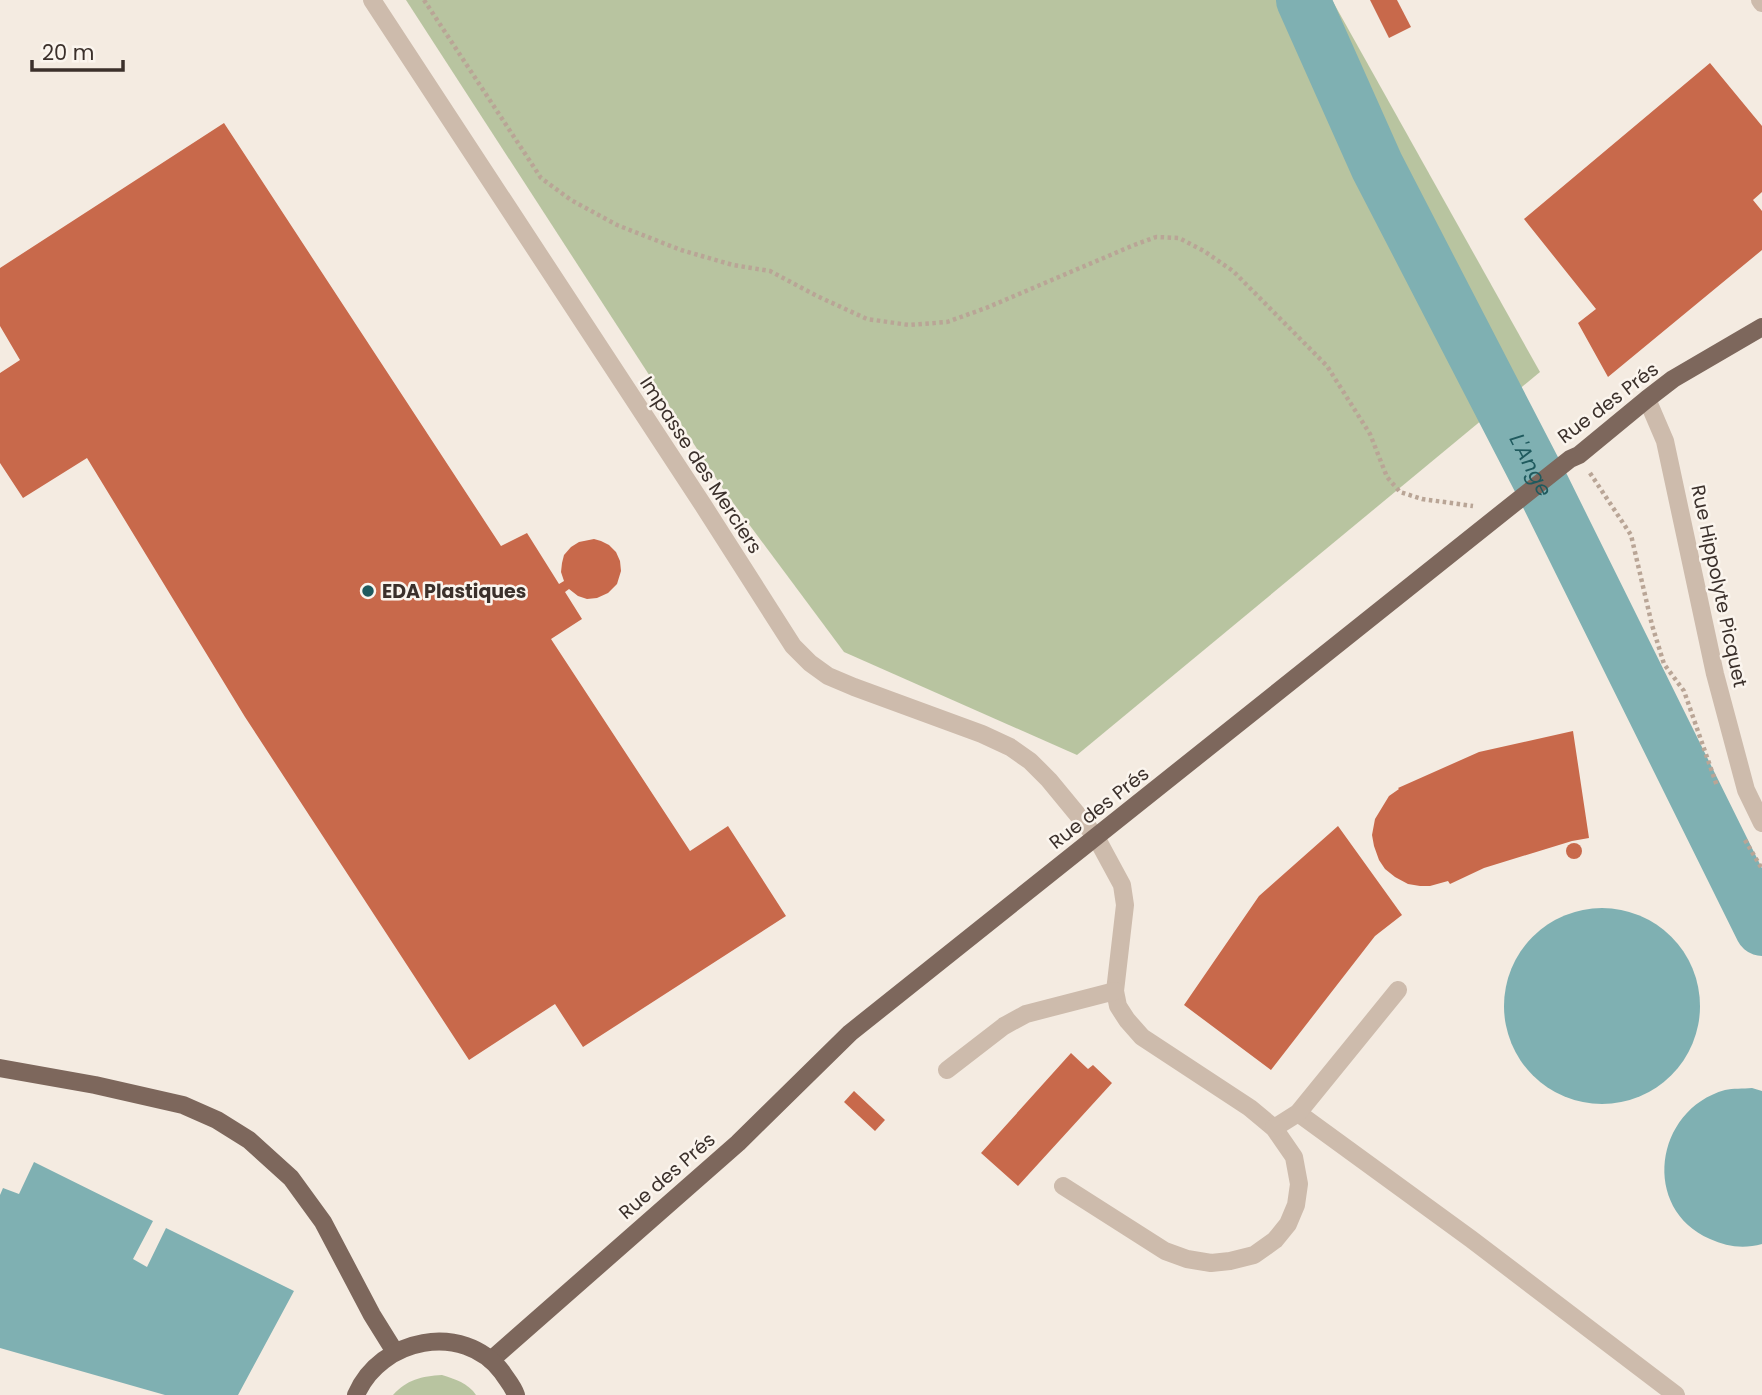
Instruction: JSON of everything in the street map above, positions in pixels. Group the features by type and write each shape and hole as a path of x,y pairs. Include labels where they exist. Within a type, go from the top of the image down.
{"main road":[{"name":"Rue des Prés","path":"491,1360 738,1143 850,1033 1647,399 1673,379 1762,327"},
{"path":"0,1068 95,1085 183,1105 217,1120 249,1140 291,1178 323,1222 372,1315 395,1352"},
{"path":"356,1395 360,1384 376,1366 395,1352 417,1343 439,1341 459,1344 491,1360 516,1395"}],"street":[{"name":"Impasse des Merciers","path":"372,0 793,646 828,676 1010,747 1030,761 1049,780 1096,837 1122,885 1125,905 1115,992"},
{"name":"Rue Hippolyte Picquet","path":"1647,399 1665,441 1715,674 1746,790 1762,822"},
{"path":"1274,1128 1298,1113 1398,990"},
{"path":"947,1070 1004,1026 1026,1014 1115,992 1118,1006 1126,1020 1142,1037 1250,1108 1274,1128 1294,1157 1299,1184 1296,1205 1288,1224 1275,1240 1254,1255 1211,1263 1187,1259 1165,1251 1063,1186"},
{"path":"1298,1113 1471,1239 1676,1395"}],"path":[{"path":"424,0 541,178 571,200 617,225 681,250 733,265 770,271 867,319 909,325 947,322 1156,237 1180,238 1233,271 1327,366 1370,434 1387,477 1400,492 1422,499 1475,506 1495,519"},
{"path":"1574,457 1631,535 1640,579 1664,664 1684,691 1720,792"},
{"path":"1742,835 1762,869"}],"green space":[{"path":"406,0 1332,0 1540,372 1077,755 844,652 725,492"},
{"path":"442,1375 465,1384 476,1395 393,1395 415,1380"}],"water":[{"path":"1602,908 1639,916 1671,937 1692,969 1700,1006 1692,1043 1671,1075 1639,1096 1602,1104 1565,1096 1533,1075 1512,1043 1504,1006 1512,969 1533,937 1565,916"},
{"path":"1752,1088 1762,1091 1762,1244 1736,1246 1710,1239 1688,1225 1673,1206 1666,1184 1665,1161 1671,1138 1683,1118 1701,1101 1725,1090"},
{"path":"34,1162 153,1221 133,1259 147,1267 166,1228 294,1291 238,1395 165,1395 0,1348 0,1195 3,1188 19,1194"}],"building":[{"path":"1370,0 1397,0 1411,27 1389,38"},
{"path":"1710,63 1762,126 1762,192 1753,200 1762,211 1762,250 1608,377 1578,323 1596,309 1524,219"},
{"name":"EDA Plastiques","path":"224,123 501,546 527,533 559,584 564,581 561,572 564,555 579,542 594,539 609,545 616,552 621,571 617,584 608,593 597,598 587,599 569,589 565,592 582,619 551,639 690,851 728,826 786,916 583,1047 555,1004 469,1060 245,717 87,458 23,498 0,463 0,373 20,360 0,326 0,268"},
{"path":"1573,731 1589,838 1484,868 1450,884 1448,881 1430,886 1408,884 1385,869 1379,860 1372,835 1375,819 1389,796 1398,788 1479,752"},
{"path":"1338,826 1402,915 1375,936 1271,1070 1184,1005 1259,896"},
{"path":"1571,843 1577,843 1582,851 1580,857 1571,859 1566,854 1566,848"},
{"path":"1071,1053 1088,1069 1093,1065 1112,1083 1018,1186 981,1153"},
{"path":"854,1091 885,1120 875,1131 844,1102"}],"waterway":[{"name":"L'Ange","path":"1303,0 1377,166 1543,487 1762,929"}],"place":[{"name":"EDA Plastiques","path":"368,591"}]}
